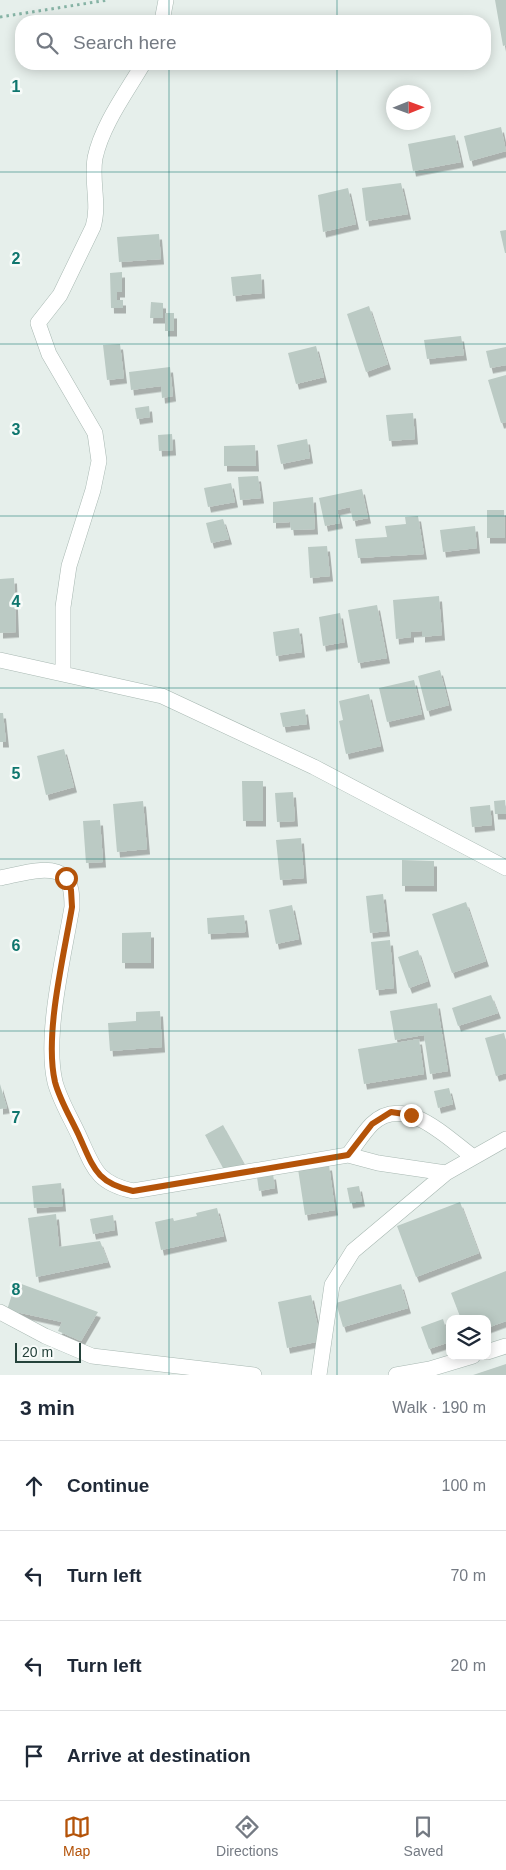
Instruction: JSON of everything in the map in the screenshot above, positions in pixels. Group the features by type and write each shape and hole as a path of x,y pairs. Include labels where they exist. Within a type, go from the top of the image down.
{"street":[{"path":"163,15 166,0"},
{"path":"62,674 63,607 69,566 94,490 99,460 95,433 48,354 38,323 60,295 92,227 96,217 95,159 100,140 140,70"},
{"path":"0,660 162,696 314,766 506,868"},
{"path":"0,878 44,871 56,872 66,878 71,890 72,907 55,1015 52,1048 55,1082 96,1172 113,1187 133,1191 348,1155 378,1163 446,1173"},
{"path":"348,1155 372,1124 391,1112 411,1115 428,1124 472,1156"},
{"path":"319,1375 332,1285 338,1271 353,1251 446,1173 472,1156 506,1139"},
{"path":"0,1312 45,1336 92,1356 254,1375"},
{"path":"491,1351 506,1346"},
{"path":"396,1375 430,1369 460,1360"}],"path":[{"path":"0,17 108,0"}],"building":[{"path":"495,0 506,0 506,45 503,46"},
{"path":"501,127 506,151 470,161 464,136"},
{"path":"455,135 461,162 413,171 408,144"},
{"path":"401,183 408,214 366,221 362,188"},
{"path":"348,188 356,224 323,232 318,195"},
{"path":"506,230 506,253 505,253 500,231"},
{"path":"159,234 161,259 119,262 117,237"},
{"path":"122,272 122,292 117,292 117,300 123,300 123,308 111,308 110,273"},
{"path":"261,274 262,293 233,296 231,277"},
{"path":"151,302 163,303 163,318 150,318"},
{"path":"369,306 388,364 366,372 347,314"},
{"path":"165,313 174,313 174,331 165,331"},
{"path":"461,336 464,355 427,359 424,340"},
{"path":"120,344 124,378 107,380 103,345"},
{"path":"316,346 324,377 296,384 288,353"},
{"path":"506,347 506,365 490,368 486,351"},
{"path":"170,367 173,396 162,398 161,386 131,390 129,372"},
{"path":"506,375 506,422 501,423 488,380"},
{"path":"149,406 150,417 137,419 135,408"},
{"path":"413,413 415,439 389,441 386,415"},
{"path":"172,434 173,450 159,451 158,435"},
{"path":"307,439 310,458 281,464 277,445"},
{"path":"255,445 256,466 224,466 224,446"},
{"path":"258,476 261,498 240,500 238,477"},
{"path":"231,483 235,502 208,507 204,488"},
{"path":"362,489 368,518 353,521 350,507 337,510 340,523 325,526 319,498"},
{"path":"313,497 315,529 291,530 290,522 273,523 273,502"},
{"path":"487,510 504,510 505,538 487,538"},
{"path":"418,516 424,554 358,558 355,539 387,537 385,526 406,524 405,517"},
{"path":"223,519 229,539 211,543 206,523"},
{"path":"475,526 477,548 443,552 440,530"},
{"path":"327,546 330,576 310,578 308,547"},
{"path":"14,578 16,632 0,633 0,579"},
{"path":"439,596 442,635 422,637 422,631 411,632 411,637 396,639 393,600"},
{"path":"377,605 387,658 358,663 348,610"},
{"path":"340,613 345,642 323,646 319,617"},
{"path":"299,628 302,652 276,656 273,632"},
{"path":"440,670 449,705 427,711 418,676"},
{"path":"414,680 422,714 387,722 379,688"},
{"path":"369,694 381,746 346,754 339,721 343,720 339,701"},
{"path":"305,709 307,724 283,727 280,713"},
{"path":"0,713 3,713 6,742 0,742"},
{"path":"64,749 74,787 46,795 37,756"},
{"path":"242,781 263,781 263,821 243,821"},
{"path":"293,792 295,821 277,822 275,793"},
{"path":"505,800 506,814 495,814 494,801"},
{"path":"143,801 147,849 117,852 113,804"},
{"path":"490,805 492,825 472,827 470,807"},
{"path":"100,820 103,862 86,863 83,821"},
{"path":"301,838 304,878 280,880 276,840"},
{"path":"402,860 434,861 434,886 402,886"},
{"path":"383,894 387,931 370,933 366,896"},
{"path":"466,902 486,961 452,973 432,914"},
{"path":"292,905 299,939 276,944 269,910"},
{"path":"244,915 246,932 208,934 207,918"},
{"path":"151,932 151,963 122,963 122,933"},
{"path":"390,940 394,988 376,990 371,942"},
{"path":"418,950 428,981 409,988 398,957"},
{"path":"491,995 498,1013 458,1026 452,1008"},
{"path":"437,1003 448,1071 430,1074 424,1035 395,1040 390,1011"},
{"path":"160,1011 162,1047 110,1051 108,1023 136,1021 136,1012"},
{"path":"504,1033 506,1041 506,1073 496,1076 485,1038"},
{"path":"419,1039 424,1074 364,1084 358,1049"},
{"path":"0,1084 7,1108 0,1109"},
{"path":"449,1088 453,1104 438,1108 434,1091"},
{"path":"223,1125 244,1163 226,1173 205,1135"},
{"path":"329,1165 335,1210 305,1215 298,1169"},
{"path":"273,1174 275,1188 259,1191 257,1177"},
{"path":"61,1183 63,1206 34,1208 32,1186"},
{"path":"359,1186 362,1201 350,1203 347,1188"},
{"path":"460,1202 479,1253 416,1277 397,1226"},
{"path":"217,1208 224,1236 161,1250 155,1222 173,1218 174,1221 197,1216 196,1213"},
{"path":"56,1214 59,1247 100,1241 108,1262 36,1277 28,1218"},
{"path":"113,1215 115,1230 93,1234 90,1219"},
{"path":"506,1271 506,1321 491,1327 491,1315 459,1315 451,1293"},
{"path":"16,1282 98,1312 81,1341 58,1331 62,1322 7,1310"},
{"path":"401,1284 408,1308 343,1327 336,1303"},
{"path":"311,1295 321,1341 287,1348 278,1302"},
{"path":"443,1319 446,1329 446,1343 429,1349 421,1327"},
{"path":"506,1364 506,1375 473,1375"}],"route":[{"path":"66,878 71,890 72,907 55,1015 52,1048 55,1082 96,1172 113,1187 133,1191 220,1178 348,1155 372,1124 391,1112 411,1115"}]}
